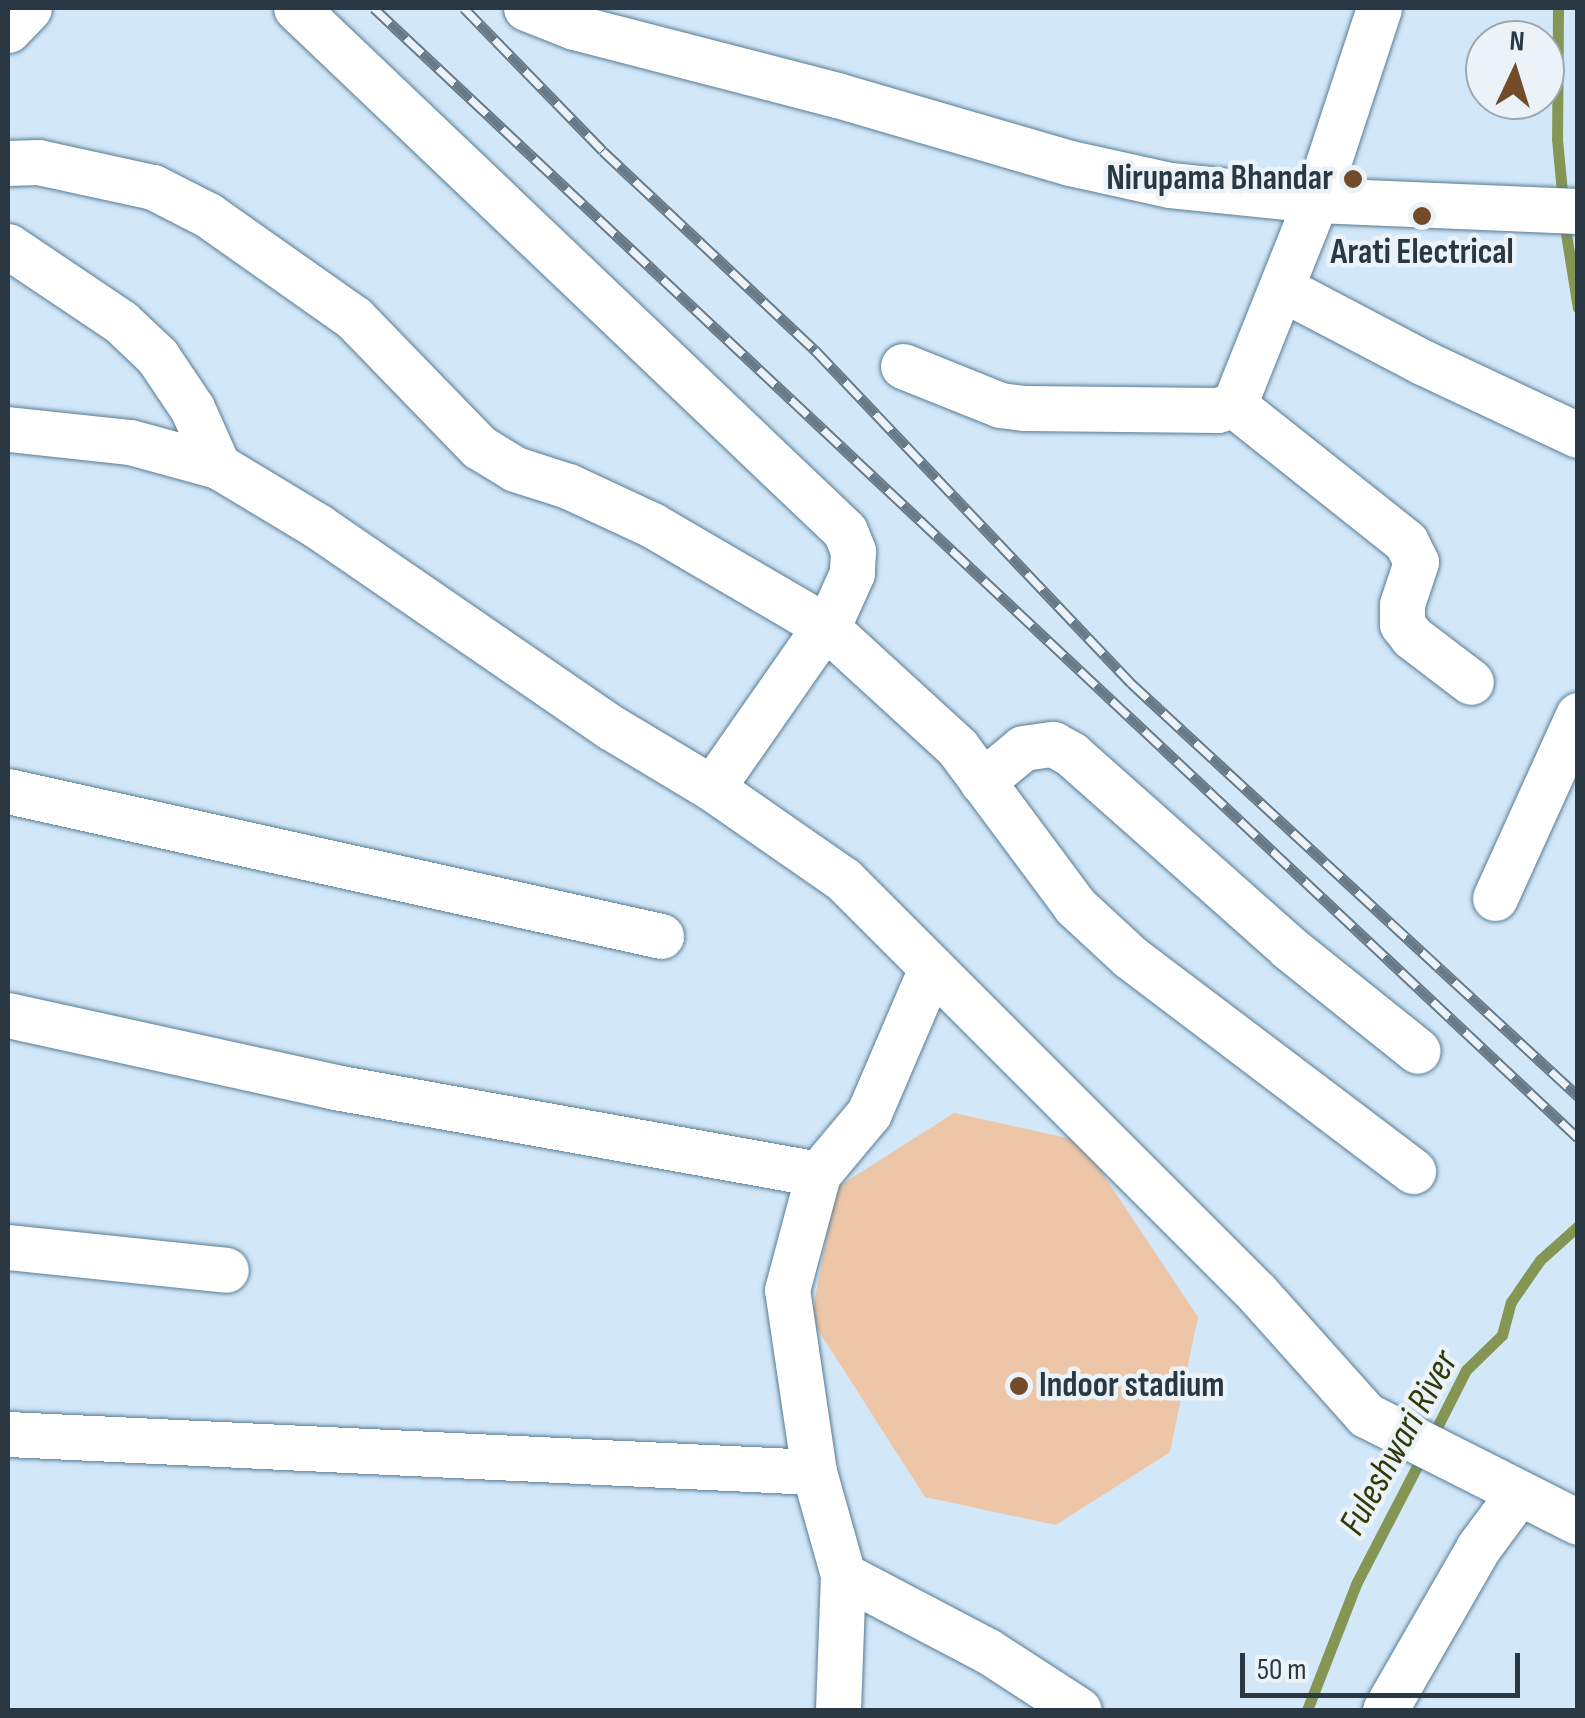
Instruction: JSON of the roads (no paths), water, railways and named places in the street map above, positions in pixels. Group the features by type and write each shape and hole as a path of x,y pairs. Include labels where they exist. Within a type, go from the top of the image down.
{"street":[{"path":"8,30 29,8"},
{"path":"296,8 844,530 853,551 852,573 825,626 712,788"},
{"path":"526,8 574,27 837,95 1070,162 1170,185 1316,200 1578,211"},
{"path":"1234,405 1316,200 1379,8"},
{"path":"8,163 38,162 153,186 208,215 354,318 479,447 515,469 568,486 652,524 825,626 956,747 1076,906 1130,956 1413,1171"},
{"path":"8,246 121,322 157,356 192,408 218,466"},
{"path":"1282,288 1578,435"},
{"path":"903,366 1000,406 1216,410 1234,405"},
{"path":"1234,405 1406,542 1416,562 1402,604 1402,624 1472,682"},
{"path":"8,429 130,442 218,466 320,527 612,728 712,788 843,879 1257,1293 1366,1415 1578,1522"},
{"path":"1495,898 1578,715"},
{"path":"982,782 1023,748 1053,744 1071,754 1288,946 1418,1051"},
{"path":"8,791 660,936"},
{"path":"838,1710 843,1575 814,1472 787,1290 818,1174 868,1113 931,968"},
{"path":"8,1015 335,1087 818,1174"},
{"path":"8,1247 226,1270"},
{"path":"8,1434 814,1472"},
{"path":"1385,1710 1478,1548 1501,1486"},
{"path":"843,1575 988,1651 1079,1710"}],"waterway":[{"name":"Fuleshwari River","path":"1558,8 1557,139 1563,203"},
{"name":"Fuleshwari River","path":"1564,221 1578,308"},
{"name":"Fuleshwari River","path":"1432,1437 1466,1370 1502,1335 1511,1302 1540,1260 1578,1226"},
{"name":"Fuleshwari River","path":"1307,1710 1357,1582 1424,1453"}],"railway":[{"path":"374,8 1578,1138"},
{"path":"464,8 603,151 815,350 1131,683 1578,1096"}],"place":[{"name":"Nirupama Bhandar","path":"1353,179"},
{"name":"Arati Electrical","path":"1422,216"},
{"name":"Indoor stadium","path":"1019,1386"}]}
